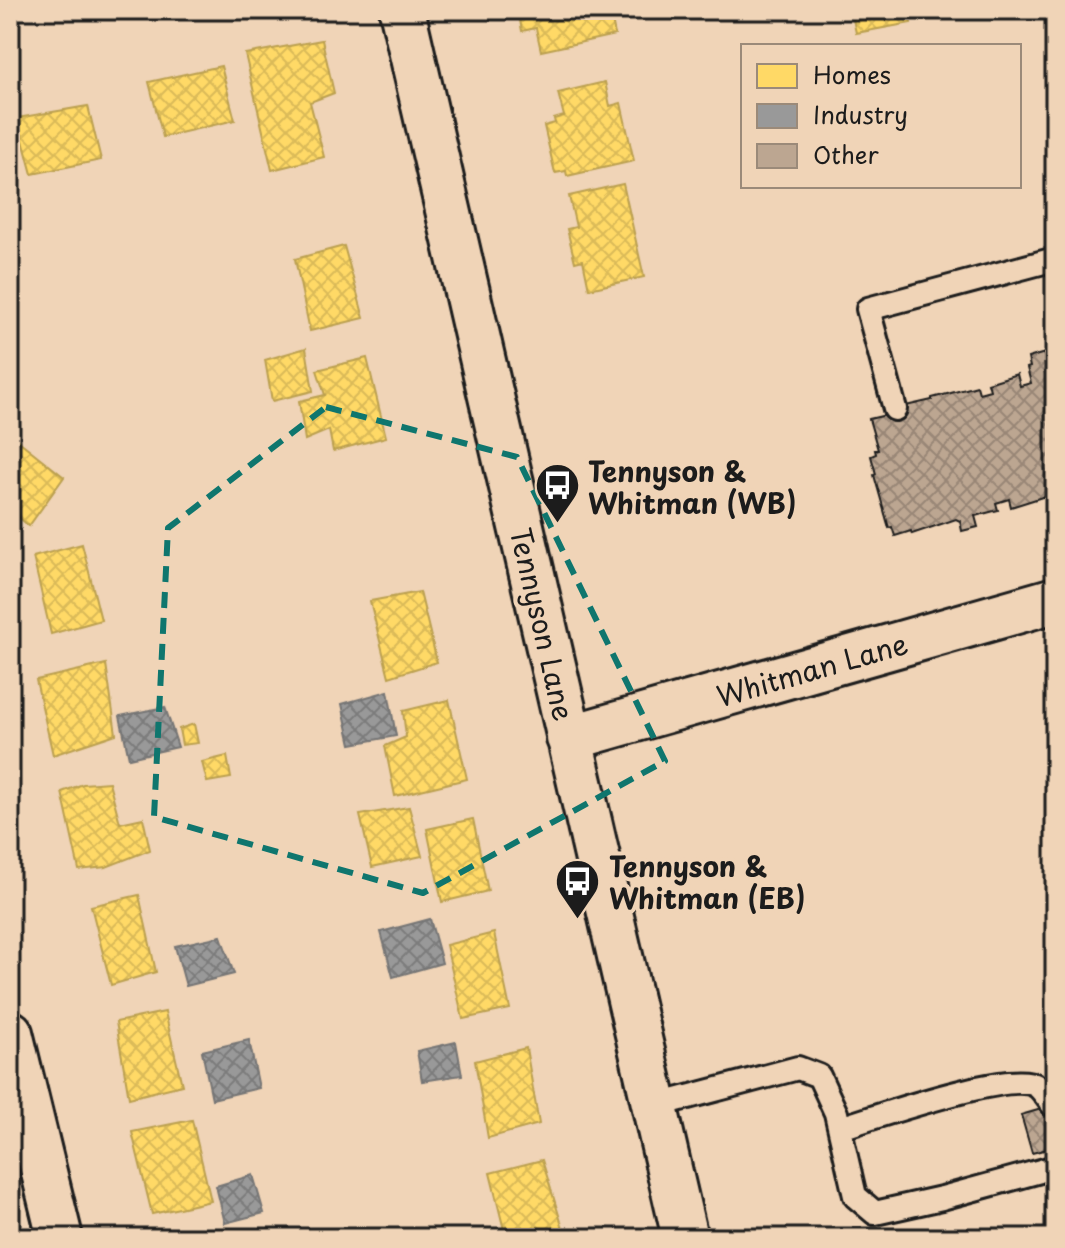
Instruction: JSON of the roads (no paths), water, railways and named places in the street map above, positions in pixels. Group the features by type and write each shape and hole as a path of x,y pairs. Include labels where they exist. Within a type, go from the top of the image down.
{"street":[{"name":"Tennyson Lane","path":"402,10 685,1238"},
{"name":"Whitman Lane","path":"569,738 1055,600"},
{"path":"10,1033 60,1238"}],"lane":[{"path":"895,409 868,309 1055,259"},
{"path":"654,1106 798,1068 819,1076 836,1113 855,1196 875,1213 1055,1167"},
{"path":"840,1128 984,1086 1016,1081 1037,1086 1053,1105"}],"place":[{"name":"Tennyson & Whitman (WB)","path":"557,525"},
{"name":"Tennyson & Whitman (EB)","path":"578,920"}]}
